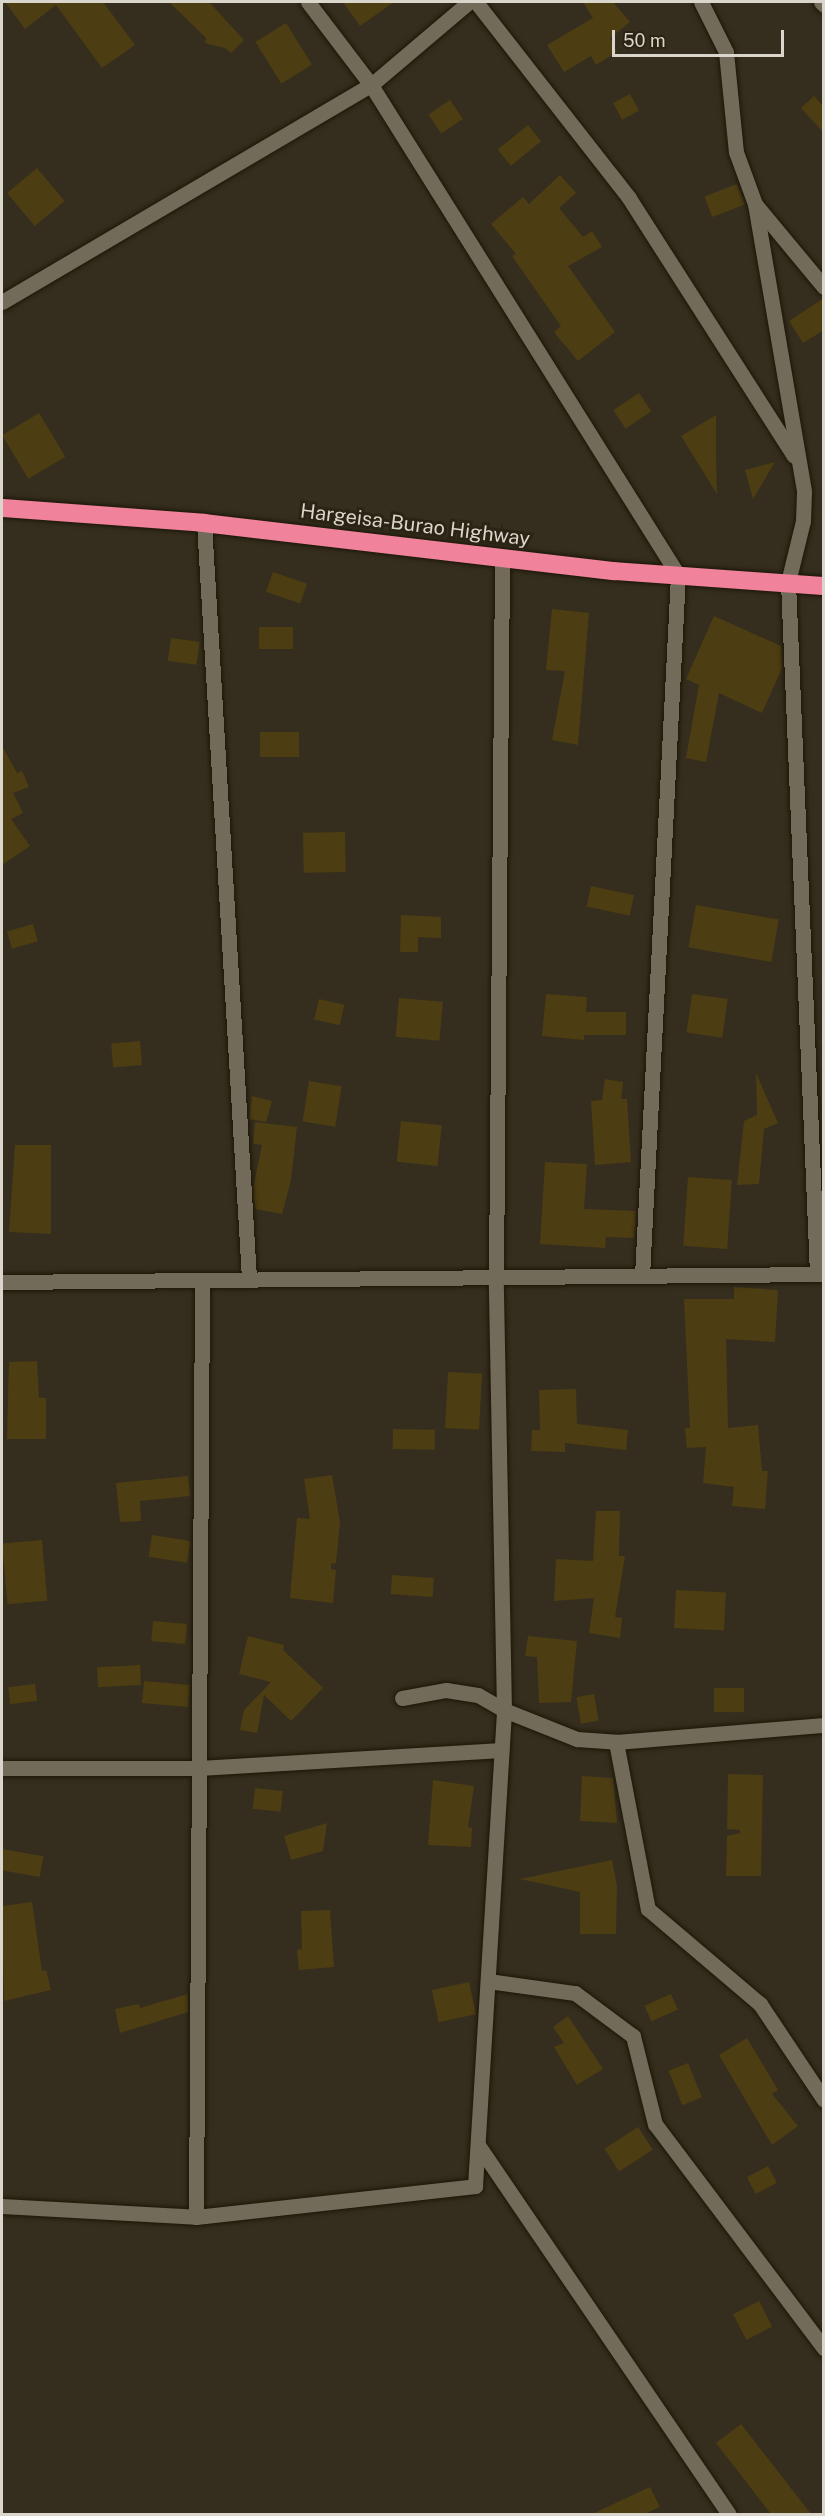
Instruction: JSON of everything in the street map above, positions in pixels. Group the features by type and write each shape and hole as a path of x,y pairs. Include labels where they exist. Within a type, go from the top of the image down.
{"highway":[{"name":"Hargeisa-Burao Highway","path":"2,508 204,523 678,575 824,586"}],"street":[{"path":"308,2 371,86 678,575 642,1276"},
{"path":"2,302 371,86 469,2"},
{"path":"476,2 629,198 799,463"},
{"path":"2,1282 820,1274 788,582 803,521 804,492 755,204 736,152 726,52 701,2"},
{"path":"755,204 824,287"},
{"path":"204,523 249,1279"},
{"path":"2,2206 196,2217 475,2186 504,1710 496,1277 502,557"},
{"path":"196,2217 202,1280"},
{"path":"402,1698 446,1690 478,1695 504,1710 577,1739 616,1742 824,1725"},
{"path":"616,1742 648,1909 760,2004 824,2100"},
{"path":"2,1768 199,1768 501,1750"},
{"path":"488,1981 575,1993 633,2036 655,2124 824,2348"},
{"path":"478,2145 729,2514"}],"building":[{"path":"5,2 103,2 135,45 102,68 56,5 25,29"},
{"path":"169,2 209,2 244,40 231,53 225,48 205,43 206,38"},
{"path":"343,2 394,2 360,26"},
{"path":"583,2 613,2 630,22 610,38 617,52 596,65 591,56 564,72 547,45 593,18"},
{"path":"286,23 312,65 281,84 255,42"},
{"path":"630,94 639,111 622,120 613,103"},
{"path":"814,96 824,107 824,133 801,108"},
{"path":"450,100 463,119 441,134 428,115"},
{"path":"528,125 541,141 511,166 498,150"},
{"path":"37,168 65,201 35,226 7,193"},
{"path":"560,175 576,193 559,208 583,237 592,231 602,247 568,266 615,332 578,361 554,332 561,326 512,256 516,254 491,224 523,197 529,204"},
{"path":"737,184 745,205 712,217 704,197"},
{"path":"824,298 824,330 803,343 789,321"},
{"path":"639,393 651,411 626,429 613,410"},
{"path":"39,413 65,457 28,479 2,435"},
{"path":"716,415 716,453 717,494 681,436"},
{"path":"775,462 753,499 745,470"},
{"path":"273,572 307,584 300,604 266,592"},
{"path":"552,609 589,613 578,745 552,740 565,671 546,670"},
{"path":"714,616 781,646 782,668 762,713 719,693 706,762 686,758 699,685 686,679"},
{"path":"259,627 293,627 293,649 259,649"},
{"path":"171,638 200,642 197,665 168,661"},
{"path":"260,732 299,732 299,757 260,757"},
{"path":"2,746 17,773 22,771 29,787 13,793 23,813 11,819 30,846 2,865"},
{"path":"345,832 346,872 304,873 303,833"},
{"path":"591,886 634,895 630,916 587,907"},
{"path":"696,905 779,920 771,962 689,947"},
{"path":"401,915 441,917 441,938 418,937 418,952 400,952"},
{"path":"33,924 38,941 12,949 7,931"},
{"path":"546,994 587,997 586,1012 626,1012 626,1035 584,1035 584,1040 542,1036"},
{"path":"692,994 728,999 722,1038 687,1033"},
{"path":"399,998 443,1002 439,1041 396,1037"},
{"path":"319,999 344,1005 340,1025 314,1019"},
{"path":"140,1041 142,1065 113,1067 111,1044"},
{"path":"756,1073 778,1123 764,1129 759,1184 737,1185 744,1121 757,1115"},
{"path":"605,1079 623,1082 621,1099 627,1099 631,1162 595,1165 591,1101 602,1100"},
{"path":"309,1081 342,1086 335,1127 303,1121"},
{"path":"252,1096 272,1101 266,1122 249,1119"},
{"path":"401,1121 442,1125 437,1166 397,1162"},
{"path":"255,1122 297,1127 291,1180 282,1214 255,1209 253,1189 262,1145 253,1144"},
{"path":"15,1145 51,1145 51,1234 9,1232"},
{"path":"545,1162 587,1164 584,1209 636,1211 634,1238 606,1237 605,1248 540,1244"},
{"path":"688,1177 732,1180 727,1249 683,1246"},
{"path":"734,1287 778,1290 775,1342 726,1339 728,1428 758,1425 762,1471 768,1471 765,1509 732,1506 734,1487 703,1483 706,1447 687,1448 685,1428 690,1428 684,1299 734,1299"},
{"path":"37,1361 39,1398 46,1398 46,1439 7,1439 9,1362"},
{"path":"448,1372 482,1374 479,1430 445,1428"},
{"path":"576,1389 577,1424 628,1430 626,1450 565,1443 565,1452 531,1451 532,1430 540,1430 539,1390"},
{"path":"393,1429 435,1430 435,1450 393,1449"},
{"path":"332,1475 340,1522 336,1563 331,1564 331,1569 336,1570 333,1603 290,1598 297,1518 310,1519 304,1479"},
{"path":"188,1476 190,1496 140,1501 141,1521 120,1522 116,1483"},
{"path":"596,1511 620,1511 619,1556 625,1556 615,1617 622,1618 620,1638 589,1633 594,1598 554,1601 556,1559 593,1561"},
{"path":"152,1535 191,1541 187,1563 149,1557"},
{"path":"42,1540 47,1601 7,1604 2,1543"},
{"path":"392,1575 434,1578 433,1597 391,1594"},
{"path":"676,1590 726,1593 724,1631 674,1628"},
{"path":"153,1621 187,1624 185,1644 151,1641"},
{"path":"248,1636 284,1645 283,1650 323,1688 291,1721 264,1695 257,1733 240,1730 244,1710 271,1682 239,1674"},
{"path":"528,1636 577,1641 571,1702 539,1703 537,1657 525,1656"},
{"path":"140,1665 141,1685 98,1687 97,1667"},
{"path":"144,1681 190,1685 188,1707 142,1703"},
{"path":"35,1684 37,1701 10,1704 8,1687"},
{"path":"714,1688 744,1688 744,1712 714,1712"},
{"path":"594,1694 599,1721 581,1724 576,1697"},
{"path":"728,1774 763,1775 761,1876 726,1876 727,1836 740,1833 740,1830 727,1829"},
{"path":"582,1776 613,1778 617,1823 580,1821"},
{"path":"433,1780 474,1786 468,1827 472,1828 471,1847 428,1845"},
{"path":"255,1788 283,1791 281,1812 253,1809"},
{"path":"327,1823 323,1851 291,1860 284,1836"},
{"path":"2,1849 43,1856 40,1877 2,1870"},
{"path":"612,1860 617,1886 616,1934 580,1934 580,1892 520,1879"},
{"path":"32,1902 42,1971 46,1970 51,1990 4,2001 2,1906"},
{"path":"330,1910 334,1967 299,1970 297,1950 302,1949 301,1911"},
{"path":"469,1982 476,2014 439,2022 432,1990"},
{"path":"188,1994 188,2012 120,2033 115,2009 139,2004 140,2008"},
{"path":"671,1994 678,2010 651,2021 645,2006"},
{"path":"568,2016 603,2069 577,2085 554,2047 564,2043 553,2027"},
{"path":"747,2038 778,2090 772,2094 798,2126 772,2145 719,2055"},
{"path":"688,2063 702,2097 682,2105 669,2071"},
{"path":"638,2127 653,2150 619,2171 604,2149"},
{"path":"768,2166 777,2183 756,2194 747,2177"},
{"path":"759,2301 772,2327 746,2340 733,2314"},
{"path":"741,2424 811,2514 771,2514 716,2443"},
{"path":"650,2487 660,2507 644,2514 592,2514"}]}
